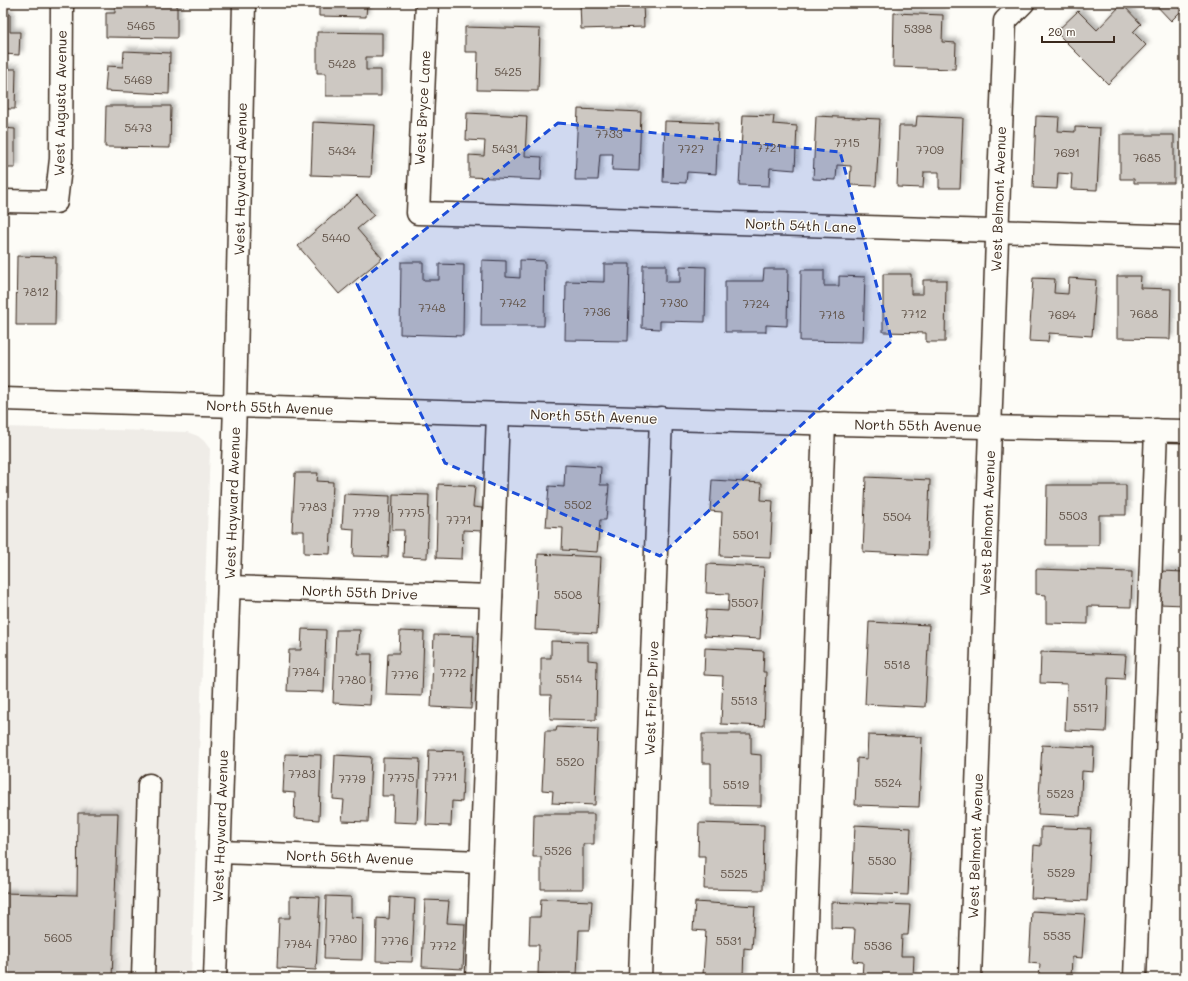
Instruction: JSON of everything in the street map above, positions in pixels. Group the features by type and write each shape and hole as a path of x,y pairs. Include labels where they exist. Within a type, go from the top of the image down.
{"street":[{"name":"West Augusta Avenue","path":"3,201 56,202 61,159 62,3"},
{"name":"West Hayward Avenue","path":"215,978 235,406 244,3"},
{"name":"West Bryce Lane","path":"418,213 427,3"},
{"name":"West Belmont Avenue","path":"970,978 1005,21 1023,3"},
{"name":"North 54th Lane","path":"418,213 1185,237"},
{"name":"North 55th Avenue","path":"3,398 498,414 1185,431"},
{"path":"477,978 498,414"},
{"name":"West Frier Drive","path":"640,978 661,418"},
{"path":"804,978 824,423"},
{"path":"1135,978 1156,430"},
{"name":"North 55th Drive","path":"229,587 491,596"},
{"path":"144,978 149,784"},
{"name":"North 56th Avenue","path":"219,852 481,862"}],"highlighted area":[{"path":"558,123 840,152 892,341 660,556 445,463 357,284"}],"shaded area":[{"path":"3,427 187,432 198,436 210,449 191,978 3,978"}],"building":[{"path":"115,3 177,3 177,38 106,37 106,13 115,13"},
{"path":"319,3 367,3 366,17 319,16"},
{"path":"541,3 541,6 473,4"},
{"path":"580,3 643,3 644,27 581,29"},
{"path":"698,3 718,3 699,8"},
{"path":"1154,3 1185,3 1185,7 1171,21"},
{"path":"1122,4 1141,24 1133,32 1146,45 1108,84 1056,32 1078,11 1097,30"},
{"path":"894,13 943,15 942,42 956,43 955,69 893,67"},
{"path":"3,14 10,14 10,32 20,32 19,55 3,54"},
{"path":"465,27 540,29 538,91 477,90 478,52 465,52"},
{"path":"317,32 382,33 382,57 366,57 366,70 381,70 381,96 326,96 326,73 317,73"},
{"path":"124,51 170,53 169,94 105,91 107,66 123,67"},
{"path":"3,69 16,69 15,109 3,109"},
{"path":"106,106 171,106 170,148 105,147"},
{"path":"578,109 641,112 639,171 612,170 613,154 600,154 598,180 575,180"},
{"path":"467,113 527,116 525,156 542,157 541,180 469,177 469,155 484,156 485,141 466,140"},
{"path":"743,115 774,116 773,124 797,126 795,170 770,168 769,186 739,185"},
{"path":"816,116 880,119 876,186 850,185 851,166 837,165 836,180 813,179"},
{"path":"917,116 963,118 960,188 939,188 939,172 924,172 923,188 897,187 899,126 916,126"},
{"path":"1036,116 1059,117 1058,131 1075,132 1075,127 1100,128 1097,190 1071,189 1072,174 1058,173 1057,189 1033,188"},
{"path":"665,121 718,123 716,174 687,172 686,183 663,182"},
{"path":"313,122 374,125 371,177 311,175"},
{"path":"3,128 15,129 15,168 3,168"},
{"path":"1120,135 1174,135 1174,183 1134,183 1134,179 1120,179"},
{"path":"357,195 374,215 357,229 382,258 339,294 298,246"},
{"path":"17,256 56,257 55,325 16,325"},
{"path":"482,260 506,261 506,277 520,278 520,260 545,261 544,326 481,326"},
{"path":"401,262 423,262 423,280 439,280 439,264 464,265 463,336 400,334"},
{"path":"604,264 630,264 628,341 565,340 566,281 604,282"},
{"path":"643,265 666,265 666,282 680,282 680,266 706,267 705,322 660,321 660,329 642,328"},
{"path":"764,269 788,269 787,326 766,325 766,332 725,332 725,281 763,281"},
{"path":"801,270 824,270 824,286 839,286 839,276 865,277 863,342 800,341"},
{"path":"883,274 911,274 911,294 923,294 923,280 946,280 945,342 926,342 926,333 883,332"},
{"path":"1117,276 1141,276 1140,288 1171,289 1170,339 1117,338"},
{"path":"1033,278 1055,279 1054,293 1068,294 1069,278 1096,280 1092,336 1049,333 1048,342 1029,341"},
{"path":"1184,281 1185,345 1183,345"},
{"path":"565,465 601,467 600,485 609,485 606,520 600,520 597,552 562,550 563,528 546,527 549,486 564,487"},
{"path":"295,473 318,473 317,481 333,482 330,554 304,553 304,531 292,531"},
{"path":"866,477 930,480 927,555 863,552"},
{"path":"712,480 762,483 761,500 773,501 770,558 720,556 722,512 710,511"},
{"path":"438,484 475,486 473,507 482,508 481,531 463,530 462,559 436,558"},
{"path":"1047,485 1126,485 1126,515 1099,515 1099,545 1046,545"},
{"path":"344,494 390,496 388,557 353,556 354,529 342,528"},
{"path":"393,494 429,495 427,558 403,557 404,530 392,530"},
{"path":"538,554 601,557 597,633 535,630"},
{"path":"707,564 764,567 760,639 704,636 706,610 728,611 729,594 706,593"},
{"path":"1036,569 1132,572 1131,607 1088,606 1088,624 1046,623 1046,595 1036,594"},
{"path":"1160,571 1185,572 1185,605 1158,604"},
{"path":"869,622 929,625 925,707 865,704"},
{"path":"302,629 326,630 324,692 287,691 289,650 301,650"},
{"path":"336,630 360,630 358,654 372,654 370,705 333,703"},
{"path":"400,631 424,632 422,696 386,695 388,653 399,653"},
{"path":"434,635 474,636 471,709 431,707"},
{"path":"551,641 588,642 588,660 597,661 596,720 550,719 551,695 541,695 541,658 551,658"},
{"path":"705,648 764,651 763,672 766,672 764,726 721,724 723,676 704,675"},
{"path":"1041,652 1126,655 1124,679 1108,678 1106,732 1065,730 1067,684 1040,683"},
{"path":"557,727 598,729 595,805 552,803 553,791 542,790 545,731 556,731"},
{"path":"702,734 751,734 751,754 761,755 761,806 711,805 711,763 702,763"},
{"path":"868,735 922,737 919,807 855,805 857,758 867,759"},
{"path":"1042,745 1094,748 1093,772 1082,771 1080,816 1038,814"},
{"path":"429,750 464,751 462,802 452,801 451,826 426,825"},
{"path":"285,754 321,755 319,820 294,818 295,793 283,792"},
{"path":"335,755 371,757 368,822 342,821 344,800 333,799"},
{"path":"383,758 420,759 417,823 393,822 394,796 382,796"},
{"path":"78,813 118,813 112,978 3,978 3,893 77,895"},
{"path":"534,814 594,814 594,844 583,844 583,889 541,889 541,857 533,857"},
{"path":"699,823 764,825 763,890 704,889 705,856 698,856"},
{"path":"855,825 911,828 908,895 852,893"},
{"path":"1041,827 1091,829 1087,901 1031,898 1034,845 1041,846"},
{"path":"290,896 320,897 316,970 277,968 279,918 290,918"},
{"path":"326,896 351,897 351,917 363,918 362,960 324,959"},
{"path":"390,897 415,899 412,962 376,961 377,918 389,919"},
{"path":"541,899 592,901 590,930 579,930 577,976 538,974 539,945 529,945 530,917 540,917"},
{"path":"425,900 449,901 447,923 465,924 463,969 422,967"},
{"path":"695,902 755,906 752,949 744,948 743,976 703,974 706,931 693,930"},
{"path":"831,902 910,905 908,935 902,935 901,956 914,956 913,978 862,978 863,962 853,961 855,929 831,928"},
{"path":"1032,911 1085,914 1082,958 1072,957 1071,978 1039,978 1040,964 1029,963"}]}
